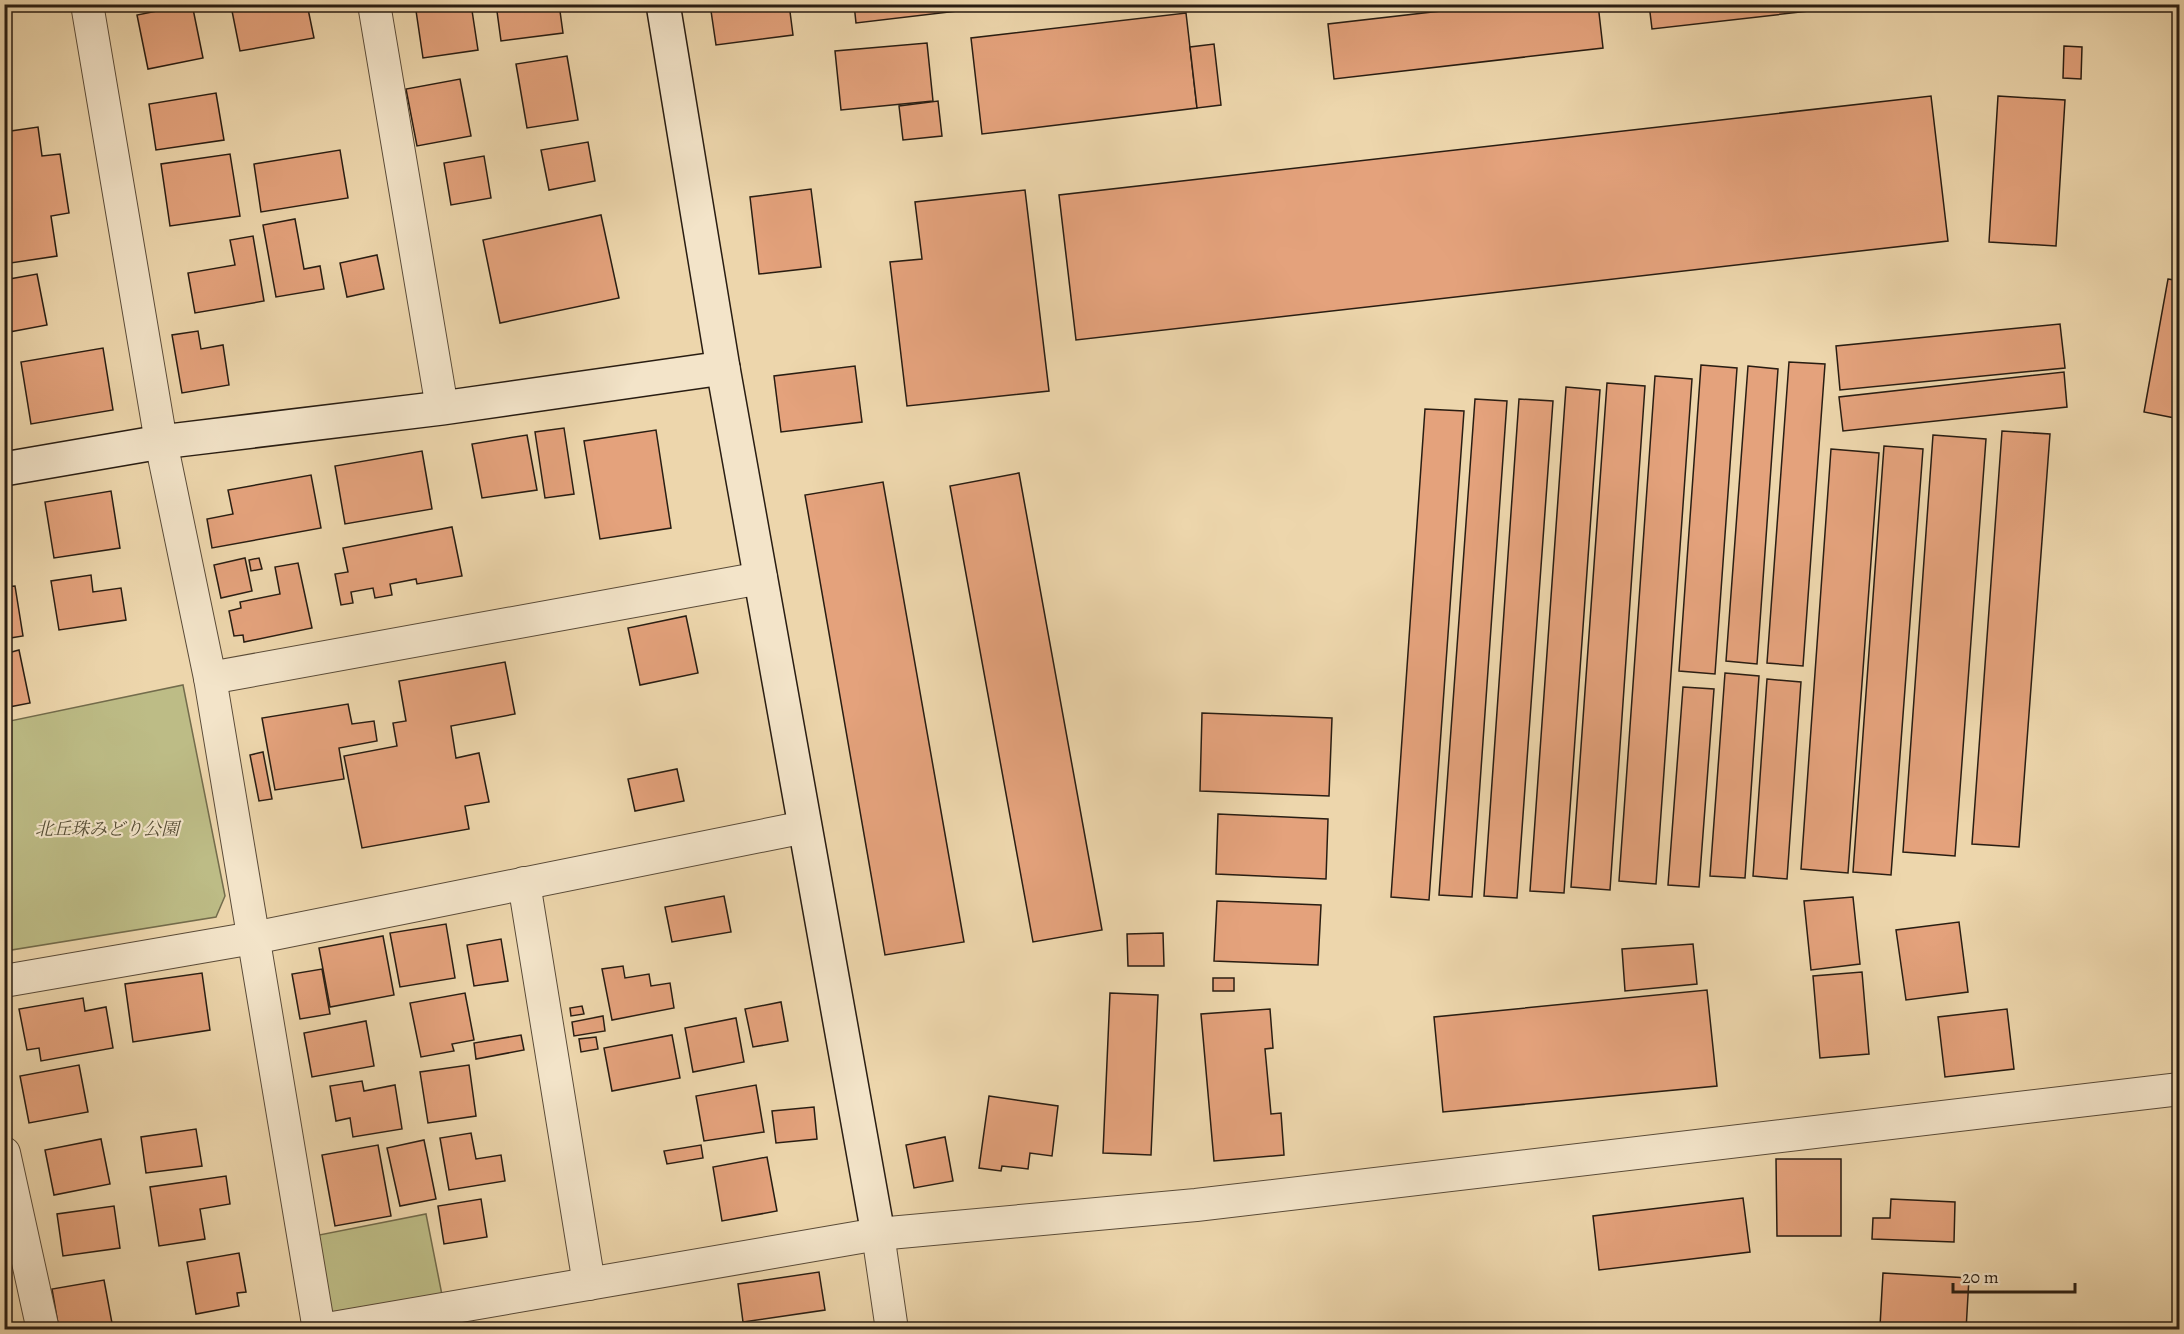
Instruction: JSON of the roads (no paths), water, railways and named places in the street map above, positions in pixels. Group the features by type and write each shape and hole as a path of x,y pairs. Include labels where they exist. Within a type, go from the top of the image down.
{"street":[{"path":"87,4 161,442 210,678 320,1329 878,1234 1196,1205 2180,1089"},
{"path":"374,4 442,408"},
{"path":"663,4 723,368 878,1234 892,1329"},
{"path":"4,469 161,442 442,408 723,368"},
{"path":"210,678 761,578"},
{"path":"4,981 253,938 805,827"},
{"path":"524,883 589,1284"},
{"path":"4,1153 43,1329"}],"park label":[{"name":"北丘珠みどり公園","path":"107,829"}]}
